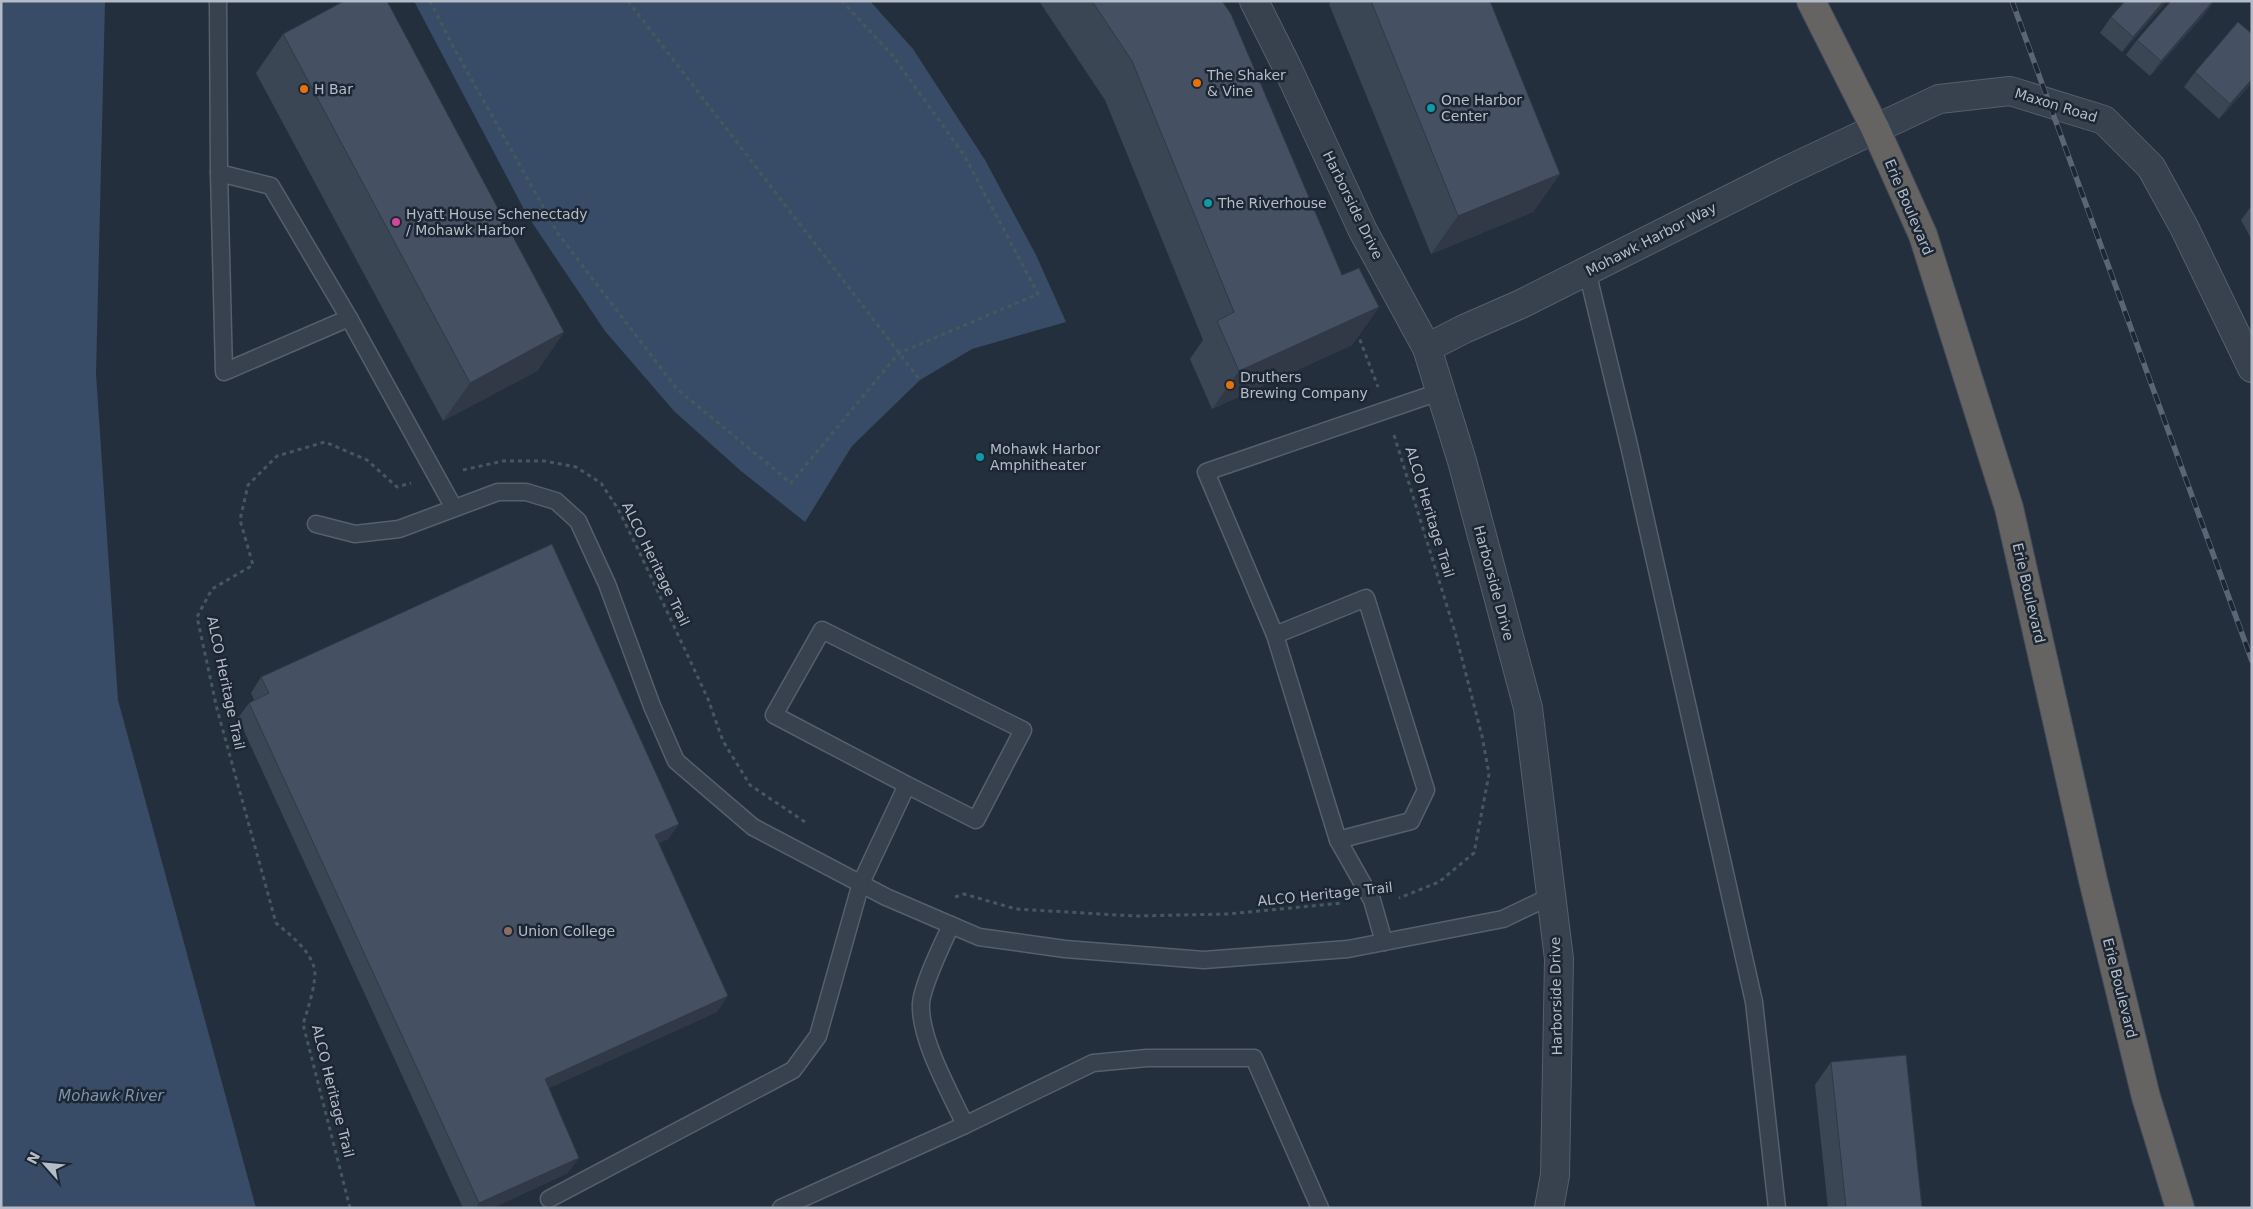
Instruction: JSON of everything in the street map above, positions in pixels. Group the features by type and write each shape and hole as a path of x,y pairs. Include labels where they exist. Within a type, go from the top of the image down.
{"highway":[{"name":"Erie Boulevard","path":"1811,1 1875,128 1923,235 2010,508 2095,889 2146,1097 2180,1208"}],"street":[{"name":"Harborside Drive","path":"1255,2 1363,231 1427,348 1462,461 1528,708 1559,959 1556,1175 1549,1208"},
{"name":"Maxon Road","path":"1875,128 1939,99 2010,90 2104,120 2151,167 2184,227 2251,365"},
{"name":"Mohawk Harbor Way","path":"1427,348 1875,128"}],"lane":[{"path":"218,1 219,172 224,372 349,318"},
{"path":"219,172 271,186 349,318 454,508"},
{"path":"1587,271 1628,442 1754,1002 1777,1208"},
{"path":"1384,942 1372,900 1338,840 1275,635 1206,472 1440,392"},
{"path":"316,524 354,534 399,530 498,492 526,492 556,501 578,520 607,584 652,706 676,761 753,827 916,910 979,937 1065,949 1204,960 1348,949 1503,919 1551,896"},
{"path":"1275,635 1366,598 1426,790 1411,821 1338,840"},
{"path":"822,630 1023,730 976,820 907,785 774,715 822,630"},
{"path":"550,1199 794,1070 818,1036 861,883 907,785"},
{"path":"951,925 934,963 921,1003 925,1035 964,1125"},
{"path":"786,1207 1093,1063 1147,1058 1254,1058 1320,1208"}],"path":[{"path":"430,1 455,50 559,235 677,389 791,483 899,353 1038,294 964,155 893,56 842,1"},
{"path":"628,1 920,380"},
{"path":"1356,330 1380,393"},
{"name":"ALCO Heritage Trail","path":"916,910 964,894 1016,909 1135,916 1228,914 1402,897 1439,882 1474,853 1489,774 1482,736 1455,632 1392,428"},
{"name":"ALCO Heritage Trail","path":"350,1208 303,1024 311,1002 315,968 302,946 276,923 217,709 198,617 212,589 253,565 240,520 248,485 277,456 325,442 367,460 397,487 503,461 544,460 576,467 601,483 618,509 636,545 708,699 728,749 750,785 808,824"}],"water":[{"name":"Mohawk River","path":"1,1 105,1 96,374 118,700 256,1208 1,1208"},
{"path":"414,1 870,1 913,49 985,160 1036,255 1066,322 972,349 920,380 852,446 805,522 741,471 674,411 605,331 527,215"}],"building":[{"path":"344,1 387,1 564,332 470,383 283,34"},
{"path":"1092,1 1222,1 1231,14 1342,275 1359,268 1379,307 1239,371 1217,321 1234,312 1132,61"},
{"path":"1371,1 1490,1 1560,174 1458,216"},
{"path":"2125,1 2164,1 2133,37 2111,17"},
{"path":"2171,1 2213,1 2161,61 2137,40"},
{"path":"2238,22 2252,34 2252,79 2230,104 2195,72"},
{"name":"Union College","path":"552,544 679,824 655,835 728,996 545,1079 579,1158 479,1203 249,703 269,693 261,677"},
{"path":"1906,1055 1922,1208 1846,1208 1831,1062"}],"railway":[{"path":"2012,1 2252,661"}],"place":[{"name":"The Shaker & Vine","path":"1197,83"},
{"name":"H Bar","path":"304,89"},
{"name":"One Harbor Center","path":"1431,108"},
{"name":"The Riverhouse","path":"1208,203"},
{"name":"Hyatt House Schenectady / Mohawk Harbor","path":"396,222"},
{"name":"Druthers Brewing Company","path":"1230,385"},
{"name":"Mohawk Harbor Amphitheater","path":"980,457"},
{"name":"Union College","path":"508,931"}]}
